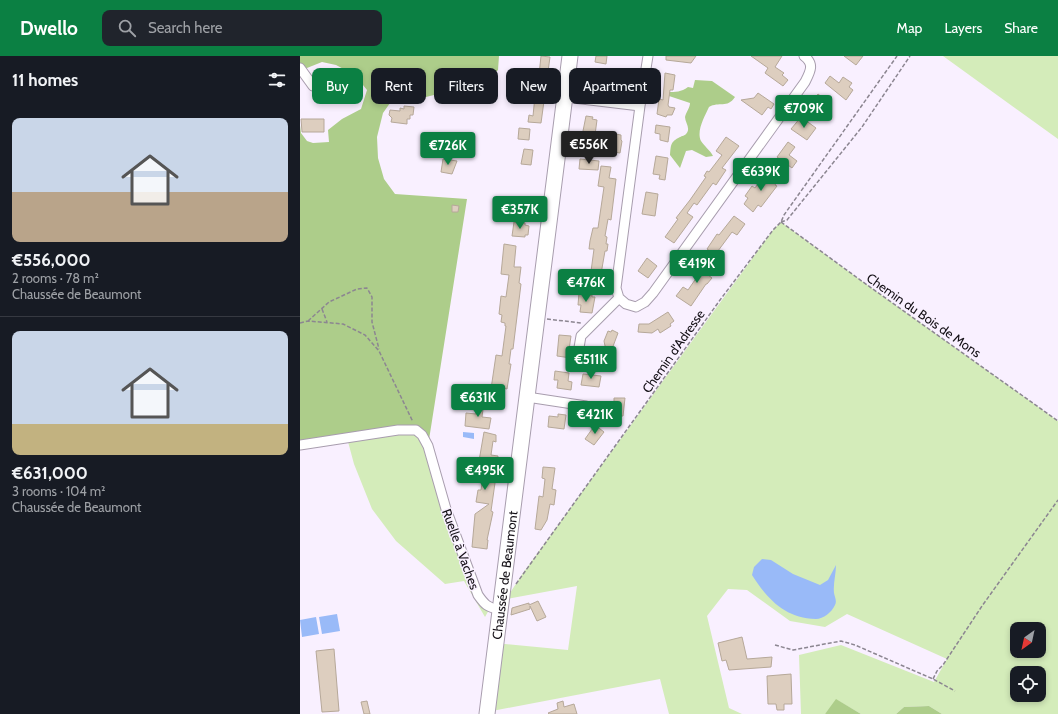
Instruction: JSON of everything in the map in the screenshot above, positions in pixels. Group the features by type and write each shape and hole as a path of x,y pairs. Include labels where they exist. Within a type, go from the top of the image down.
{"main road":[{"name":"Chaussée de Beaumont","path":"487,714 570,56"}],"street":[{"path":"648,56 616,288 619,298 626,304 636,307 645,302 653,293 805,82 811,68 811,63 804,56"},
{"path":"300,68 312,85"},
{"path":"565,97 640,106"},
{"path":"577,359 581,336 619,298"},
{"path":"527,397 586,406"},
{"path":"300,445 398,430 416,430"},
{"name":"Ruelle à Vaches","path":"416,430 422,435 428,446 446,509 478,594 484,604 490,608 500,610"}],"path":[{"name":"Chemin d'Adresse","path":"514,586 522,573 633,423 720,300 773,230 781,222 788,208 897,56"},
{"path":"781,222 787,220 862,127 910,56"},
{"name":"Chemin du Bois de Mons","path":"781,222 1058,421"},
{"path":"308,321 329,302 357,289 367,288 372,297 372,322 380,351 407,407 416,430"},
{"path":"321,309 327,322"},
{"path":"537,318 591,325"},
{"path":"300,323 308,321 343,324 365,335 380,351"},
{"path":"933,679 982,606 1058,500"},
{"path":"774,645 793,650 841,641 855,645 933,679 955,691"}],"green space":[{"path":"300,56 499,56 498,70 498,68 434,68 434,95 426,97 426,68 371,68 371,104 389,104 383,113 377,137 378,158 384,179 395,194 467,199 428,446 416,430 300,445 300,125 301,133 307,141 313,143 329,142 328,130 342,119 361,109 367,90 363,85 363,68 342,68 336,65 322,62 302,70 300,68"},
{"path":"943,56 1058,56 1058,139"},
{"path":"695,80 712,81 735,97 729,103 709,107 700,128 701,141 713,156 706,157 692,150 686,151 680,168 670,155 674,141 687,133 688,128 685,117 690,103 666,95 667,92 683,90 688,87 693,88"},
{"path":"781,222 1058,421 1058,714 942,714 929,706 904,707 896,714 861,714 837,700 825,714 801,714 799,655 841,645 934,682 947,659 847,614 825,627 790,621 747,590 728,589 707,616 729,708 742,714 669,714 660,679 492,711 495,643 568,650 577,586 506,599 523,573 773,230"},
{"path":"398,430 422,435 478,595 490,608 485,617 464,581 445,584 396,541 372,509 354,464 347,438"},
{"path":"836,699 861,714 825,714"},
{"path":"929,706 942,714 896,714 904,707"}],"water":[{"path":"463,432 474,433 474,439 463,437"},
{"path":"762,559 771,560 793,574 820,585 828,580 836,565 834,593 836,602 834,608 830,613 816,619 795,615 778,606 764,592 752,575 754,567"},
{"path":"337,614 340,631 322,634 319,617"},
{"path":"316,617 319,634 302,637 300,620"}],"building":[{"path":"541,56 550,57 548,68 540,68"},
{"path":"596,56 607,56 606,64 595,62"},
{"path":"666,56 696,56 691,63 666,60"},
{"path":"751,56 782,56 775,67 784,73 782,75 788,80 783,86 765,73 768,68"},
{"path":"844,56 863,56 856,65"},
{"path":"665,73 675,75 673,90 670,90 668,105 669,107 675,108 672,115 667,115 666,117 657,114 658,104 661,104 661,100 663,100"},
{"path":"830,76 839,83 843,77 852,83 849,87 853,90 846,100 825,83"},
{"path":"758,93 774,104 771,109 768,107 762,115 741,100 754,98"},
{"path":"818,94 828,102 819,115 808,107"},
{"path":"534,104 544,104 541,123 528,122 529,115 533,116"},
{"path":"404,106 414,107 413,115 410,115 410,119 407,119 407,124 391,122 392,118 389,115 390,110 400,111 400,108 404,109"},
{"path":"586,116 593,117 592,119 597,120 594,142 590,142 590,147 583,146 583,141 581,141"},
{"path":"801,117 816,128 807,140 791,129"},
{"path":"301,119 324,119 324,132 302,132"},
{"path":"656,125 670,127 668,142 660,140 660,134 655,133"},
{"path":"519,128 530,129 529,140 518,139"},
{"path":"609,133 621,135 622,141 620,153 608,151 609,141 607,140"},
{"path":"726,137 739,146 722,168 726,170 716,185 713,183 697,205 694,203 687,213 693,217 674,243 665,237 678,219 676,218 706,177 704,176 707,171 709,172 722,155 716,151"},
{"path":"788,142 795,147 789,155 797,161 792,168 777,157"},
{"path":"524,149 533,150 531,165 521,164"},
{"path":"656,156 668,158 665,180 659,179 660,175 653,174"},
{"path":"443,159 457,161 452,174 441,172"},
{"path":"580,159 599,161 598,170 579,169"},
{"path":"601,166 611,167 609,178 616,179 611,220 608,219 605,236 607,237 606,244 608,244 607,251 605,251 601,274 604,274 602,281 590,279 594,249 589,249 593,228 598,228 604,187 598,186"},
{"path":"766,172 778,180 775,185 777,186 761,207 758,205 753,212 744,204 748,198 745,196 752,186 755,188"},
{"path":"646,192 658,194 655,216 642,214"},
{"path":"452,205 459,206 458,212 452,212"},
{"path":"734,216 745,224 737,235 732,232 715,255 707,249 717,234 719,235"},
{"path":"514,222 525,223 525,225 529,226 528,235 525,235 525,237 512,236"},
{"path":"504,244 516,246 514,267 521,267 519,283 521,284 513,349 511,349 509,364 511,364 507,389 503,388 501,405 490,403 496,355 502,356 506,326 505,323 501,322 502,315 499,314 501,296 506,297 509,275 501,274"},
{"path":"647,258 657,266 648,278 638,271"},
{"path":"707,260 715,266 708,275 712,278 691,306 676,296 683,287 688,290 697,277 692,273 697,267 700,269"},
{"path":"579,293 592,295 592,297 595,297 592,313 580,312 581,305 578,305"},
{"path":"668,312 674,321 670,324 671,326 660,333 658,329 652,333 638,332 639,324 649,324"},
{"path":"612,330 618,333 612,349 605,346 604,341 608,331 611,332"},
{"path":"559,335 571,336 569,350 572,350 571,358 557,356"},
{"path":"555,371 569,373 568,381 572,382 571,390 557,388 558,380 554,380"},
{"path":"583,374 601,376 599,387 581,385"},
{"path":"614,398 625,398 623,416 614,416"},
{"path":"477,401 484,402 482,417 491,418 489,429 465,426 466,413 476,414"},
{"path":"558,414 566,415 564,429 548,427 549,416 558,417"},
{"path":"595,425 604,432 594,445 585,439"},
{"path":"484,432 496,435 496,442 493,441 491,455 498,456 491,511 493,512 487,540 487,549 472,547 475,514 489,504 476,502 478,490 481,490 483,475 480,475 480,470 468,469 469,460 479,461"},
{"path":"543,467 555,468 552,489 556,490 554,505 550,504 547,520 541,530 535,529 539,496 543,497 545,479 542,478"},
{"path":"538,601 546,617 537,621 530,606 530,609 511,615 512,608 529,603 529,605"},
{"path":"742,637 747,659 772,657 771,667 729,670 726,660 722,661 718,643"},
{"path":"334,649 339,711 322,712 316,651"},
{"path":"791,674 792,704 784,704 784,710 777,710 776,704 768,704 767,676"},
{"path":"367,701 370,714 364,714 361,702"},
{"path":"563,701 564,707 574,704 577,714 548,713 558,709 557,703"}]}
